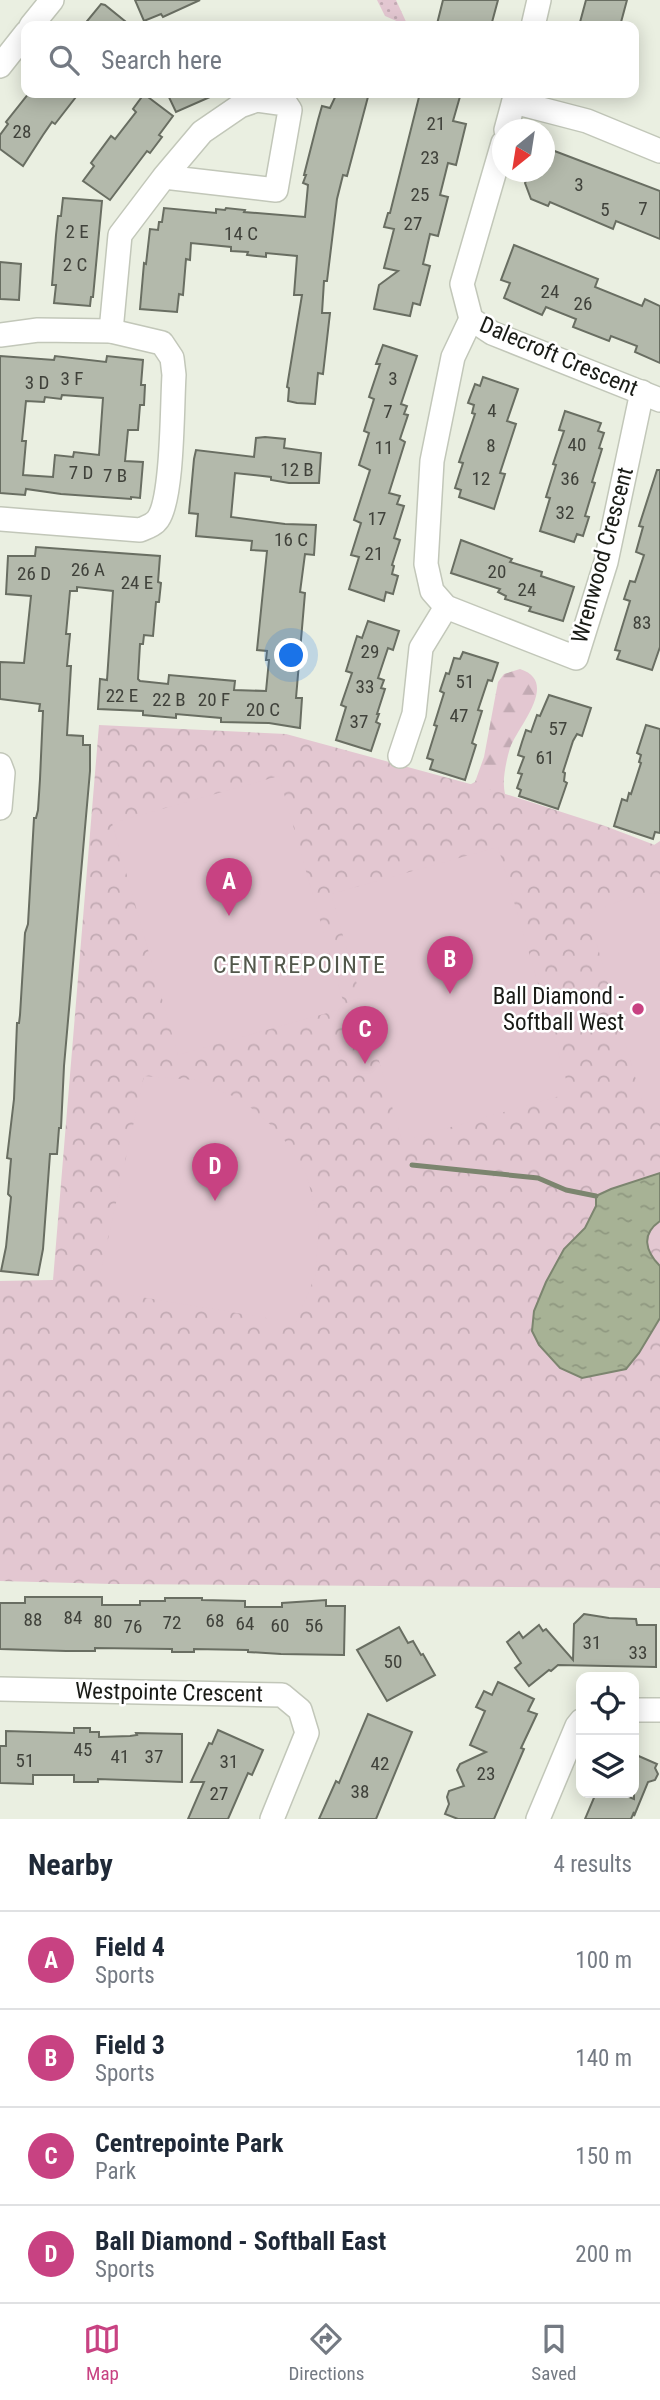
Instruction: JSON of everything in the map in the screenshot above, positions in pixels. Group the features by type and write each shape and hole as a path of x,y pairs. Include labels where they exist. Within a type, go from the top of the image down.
{"street":[{"path":"36,21 52,0"},
{"path":"534,21 539,0"},
{"path":"0,66 21,39"},
{"path":"509,119 515,98"},
{"path":"518,98 587,121 660,151"},
{"path":"111,331 120,235 164,177 202,132 240,106 257,100 286,104 290,110 276,190 164,177"},
{"name":"Dalecroft Crescent","path":"492,178 462,284 471,318 492,333 651,396"},
{"path":"400,756 414,714 422,648 446,607 432,591 426,564 432,461 453,357 471,318"},
{"path":"0,335 38,330 111,331 162,342 172,358 174,375 167,495 158,519 152,525 140,530 0,519"},
{"name":"Wrenwood Crescent","path":"446,607 576,658 606,562 651,396"},
{"path":"0,765 3,773 0,808"},
{"name":"Westpointe Crescent","path":"0,1689 282,1695 300,1710 307,1733 272,1819"},
{"path":"639,1710 660,1710"},
{"path":"538,1819 576,1728"}],"green space":[{"path":"377,0 396,0 406,21 396,21 385,16"},
{"path":"520,669 531,675 537,694 510,748 507,762 504,789 512,813 558,835 582,828 614,834 651,847 660,841 660,871 602,871 568,857 529,832 483,809 432,795 425,789 424,780 457,786 475,782 484,757 498,682 504,674"},
{"path":"99,725 286,734 496,791 605,826 660,847 660,1588 0,1581 0,1281 53,1280"},
{"path":"279,776 345,1008 178,1055 112,823"},
{"path":"498,847 570,1093 402,1141 331,894"},
{"name":"Ball Diamond - Softball West","path":"660,893 660,1111 657,1112 643,1104 588,914 635,895"},
{"path":"144,1076 195,1080 242,1100 280,1133 307,1176 319,1225 315,1276 296,1323 111,1292 99,1280"}],"water":[{"path":"660,1173 660,1221 650,1231 647,1243 660,1266 660,1318 626,1369 582,1378 560,1368 539,1345 532,1331 534,1311 564,1249 585,1228 596,1206 596,1196"}],"building":[{"path":"135,0 200,0 163,17 161,14 144,21"},
{"path":"443,0 498,0 492,21 438,21"},
{"path":"586,0 627,0 621,21 580,21"},
{"path":"101,4 125,21 87,21"},
{"path":"25,98 75,98 55,124 52,122 23,166 0,149 0,135 8,124 6,122"},
{"path":"141,98 149,98 173,116 150,153 147,151 110,200 83,181 94,166 91,163 111,136 115,139 136,112 133,109"},
{"path":"169,98 208,98 176,112"},
{"path":"335,98 368,98 347,176 343,175 337,199 327,281 324,281 322,313 330,313 323,374 318,373 315,404 297,403 288,401 287,387 302,295 294,295 297,256 266,253 266,257 247,255 248,252 231,251 231,247 191,243 190,260 186,259 183,295 179,294 177,312 140,309 144,263 146,264 150,229 158,230 164,208 216,213 216,209 226,208 305,217 308,185 303,183 304,175 322,106 330,108"},
{"path":"419,98 460,98 453,121 466,124 456,165 448,163 440,195 448,197 438,236 430,234 423,264 430,266 420,305 413,303 410,316 374,309 379,285 398,271 384,268 394,229 384,227 390,213"},
{"path":"555,151 660,191 660,239 616,221 613,229 550,202 548,206 531,199 525,183 555,182"},
{"path":"63,198 102,201 90,306 54,303 56,285 52,285 56,235"},
{"path":"514,245 598,279 595,287 642,306 645,299 660,306 660,363 635,352 637,346 611,336 609,341 573,327 576,319 546,307 542,315 504,298 510,283 501,280"},
{"path":"0,262 21,264 19,300 0,299"},
{"path":"383,345 417,356 401,404 407,406 404,414 408,415 400,439 405,442 389,493 400,496 397,504 404,506 394,538 400,540 392,574 398,576 393,594 386,592 384,601 349,589 359,557 351,555 361,523 354,520 370,470 359,465 369,433 364,431 374,399 369,397"},
{"path":"0,356 54,360 55,356 106,362 107,356 143,360 141,385 145,385 144,405 140,405 138,430 128,430 125,461 143,462 140,498 61,494 26,489 25,495 0,493","holes":["62,395 103,398 99,455 74,452 73,457 55,455 53,477 23,475 26,441 22,441 26,401 44,402 45,397 61,399"]},
{"path":"483,377 518,389 507,421 516,424 500,473 505,474 494,509 459,497 461,490 455,488 463,463 459,462 475,414 472,413 474,405 468,403 475,384 480,386"},
{"path":"565,411 601,423 598,431 604,433 592,482 595,483 585,516 589,517 583,536 577,534 574,542 540,531 550,498 546,497 556,465 553,464 564,431 559,430"},
{"path":"256,438 285,439 284,448 321,453 319,483 289,483 271,480 271,477 235,473 231,517 316,525 314,555 305,554 300,592 305,593 296,698 302,698 300,728 269,723 221,722 221,718 176,714 176,718 143,715 143,711 98,709 100,679 107,680 113,591 77,587 77,591 70,591 66,634 70,634 67,666 71,666 67,735 83,736 83,745 90,745 90,771 61,1128 57,1154 50,1154 43,1249 38,1275 1,1271 11,1197 8,1194 11,1159 7,1158 14,1099 25,933 28,924 34,818 38,810 43,711 39,711 40,704 0,699 0,662 24,663 31,596 6,594 8,556 35,556 36,547 160,556 158,582 161,583 159,602 156,602 153,636 144,635 143,644 140,644 138,679 168,684 169,675 235,681 234,690 266,691 269,660 266,660 267,651 257,650 267,551 251,550 252,541 196,536 198,514 189,513 196,450 254,457"},
{"path":"657,470 660,470 660,647 652,670 617,659 620,651 615,650 630,601 624,599 630,581 635,582 644,555 636,552 643,527 639,526"},
{"path":"461,540 512,559 510,562 542,572 541,576 574,587 563,621 529,611 531,607 505,599 506,596 498,592 500,589 451,573"},
{"path":"368,621 399,631 393,650 388,648 378,678 384,680 381,688 385,689 377,714 376,722 380,724 371,751 336,740 346,707 341,705 352,673 346,671 357,636 362,638"},
{"path":"463,652 498,663 492,681 488,680 478,710 482,711 472,743 476,745 465,780 430,769 433,760 427,758 437,726 434,725 444,693 440,691 446,673 449,674 454,658 460,659"},
{"path":"549,695 591,708 582,736 577,734 573,741 563,772 564,781 567,783 558,809 519,796 521,790 517,788 522,774 518,773 524,757 518,755 526,730 531,732"},
{"path":"646,725 660,729 660,833 655,832 653,839 614,826 622,799 627,801 629,793 631,794 641,763 641,755 637,753"},
{"path":"25,1597 102,1597 102,1605 140,1605 140,1601 165,1601 165,1598 202,1598 245,1601 245,1607 282,1607 282,1603 326,1600 326,1606 345,1606 344,1655 194,1649 194,1652 172,1652 172,1649 0,1649 0,1603 25,1603"},
{"path":"584,1614 636,1619 637,1625 656,1625 656,1667 558,1665 529,1686 515,1668 521,1663 507,1642 519,1632 523,1638 539,1625 543,1631 546,1629 573,1660 574,1624"},
{"path":"399,1627 408,1643 413,1641 421,1655 423,1654 435,1675 387,1701 357,1650"},
{"path":"498,1682 534,1699 528,1711 537,1714 494,1819 458,1819 445,1814 449,1804 447,1797 449,1791 464,1786 457,1770 460,1764 486,1752 470,1745 485,1711 476,1707 484,1691 492,1695"},
{"path":"368,1714 412,1732 376,1819 319,1819 336,1781 339,1783"},
{"path":"74,1728 90,1728 90,1732 99,1732 99,1737 130,1736 137,1735 136,1733 182,1734 182,1782 98,1779 98,1782 74,1782 74,1775 33,1775 33,1784 0,1783 0,1746 6,1746 6,1731 74,1733"},
{"path":"218,1730 263,1750 252,1775 248,1773 228,1819 188,1819 204,1782 191,1782"},
{"path":"639,1756 657,1764 655,1768 658,1774 655,1780 648,1782 634,1816 634,1812 631,1819 585,1819 594,1798 639,1798"}],"waterway":[{"path":"412,1165 538,1178 566,1190 596,1196"}],"place":[{"name":"Field 4","path":"229,916"},
{"name":"Field 3","path":"450,994"},
{"name":"Ball Diamond - Softball West","path":"638,1009"},
{"name":"Centrepointe Park","path":"365,1064"},
{"name":"Ball Diamond - Softball East","path":"215,1201"}],"district":[{"name":"CENTREPOINTE","path":"300,965"}]}
